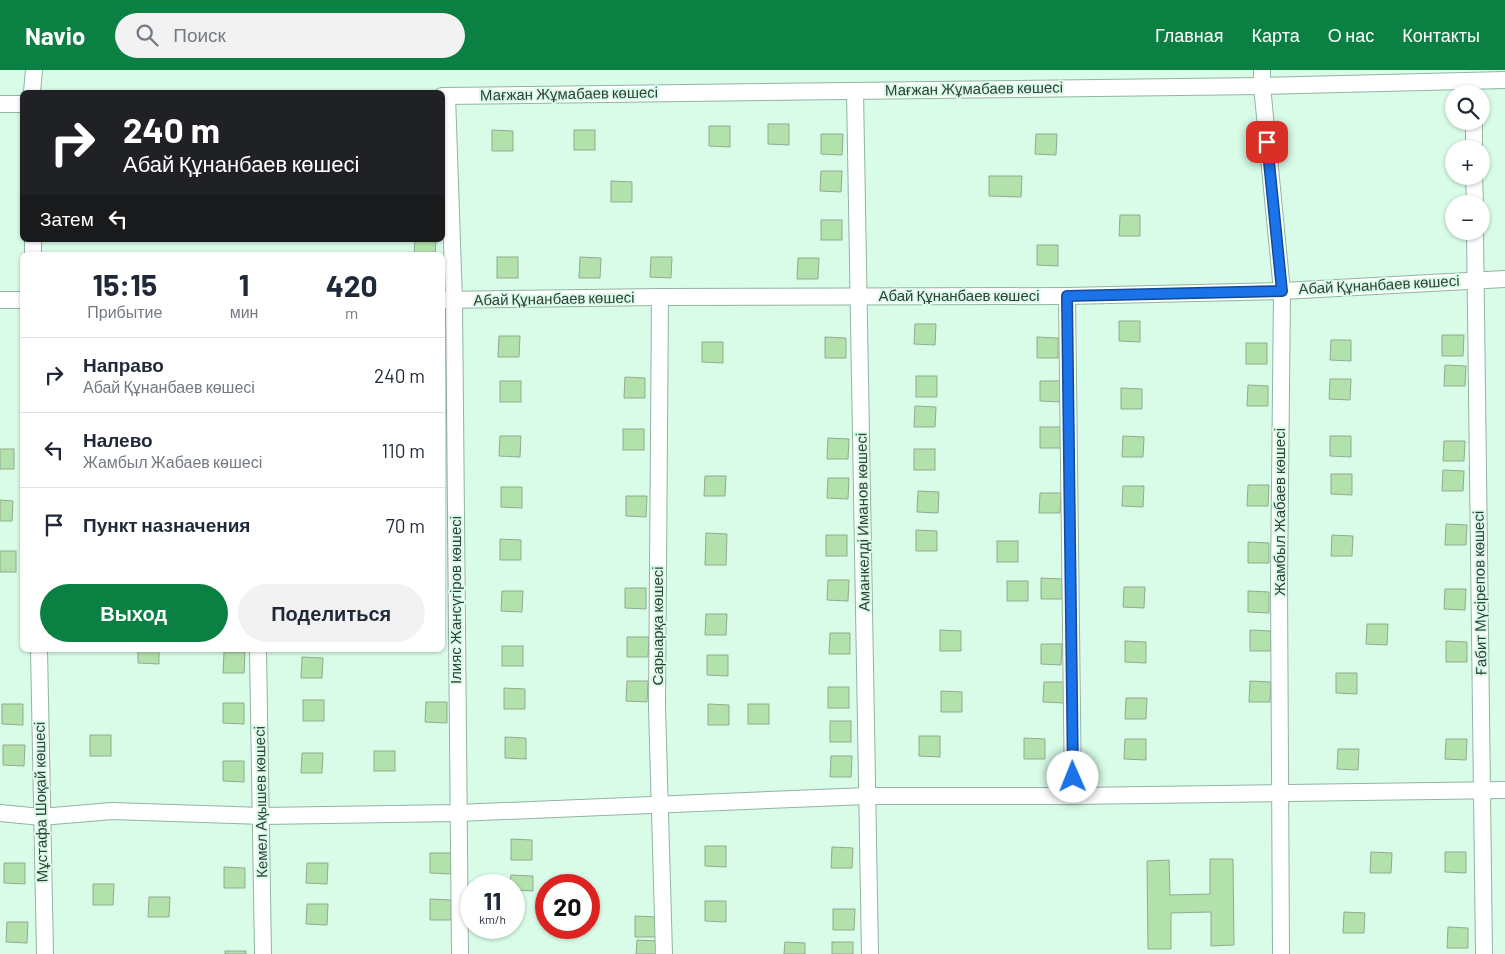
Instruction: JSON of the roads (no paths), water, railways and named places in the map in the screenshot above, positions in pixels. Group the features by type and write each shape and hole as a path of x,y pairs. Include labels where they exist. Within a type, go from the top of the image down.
{"street":[{"path":"32,90 34,70"},
{"name":"Мағжан Жұмабаев көшесі","path":"445,96 855,91 1262,78 1505,80"},
{"name":"Жамбыл Жабаев көшесі","path":"1262,78 1282,291 1280,954"},
{"name":"Аманкелді Иманов көшесі","path":"855,91 870,954"},
{"name":"Ілияс Жансүгіров көшесі","path":"445,96 460,954"},
{"path":"0,104 20,104"},
{"name":"Ғабит Мүсірепов көшесі","path":"1475,240 1484,954"},
{"name":"Абай Құнанбаев көшесі","path":"448,301 660,297 1067,296 1282,291 1505,279"},
{"path":"1067,296 1073,796"},
{"name":"Сарыарқа көшесі","path":"660,297 657,698 664,954"},
{"path":"0,300 20,300"},
{"name":"Мұстафа Шоқай көшесі","path":"39,652 45,954"},
{"name":"Кемел Ақышев көшесі","path":"258,652 263,954"},
{"path":"0,813 41,817 112,811 262,816 458,813 868,796 1073,796 1505,790"}]}
